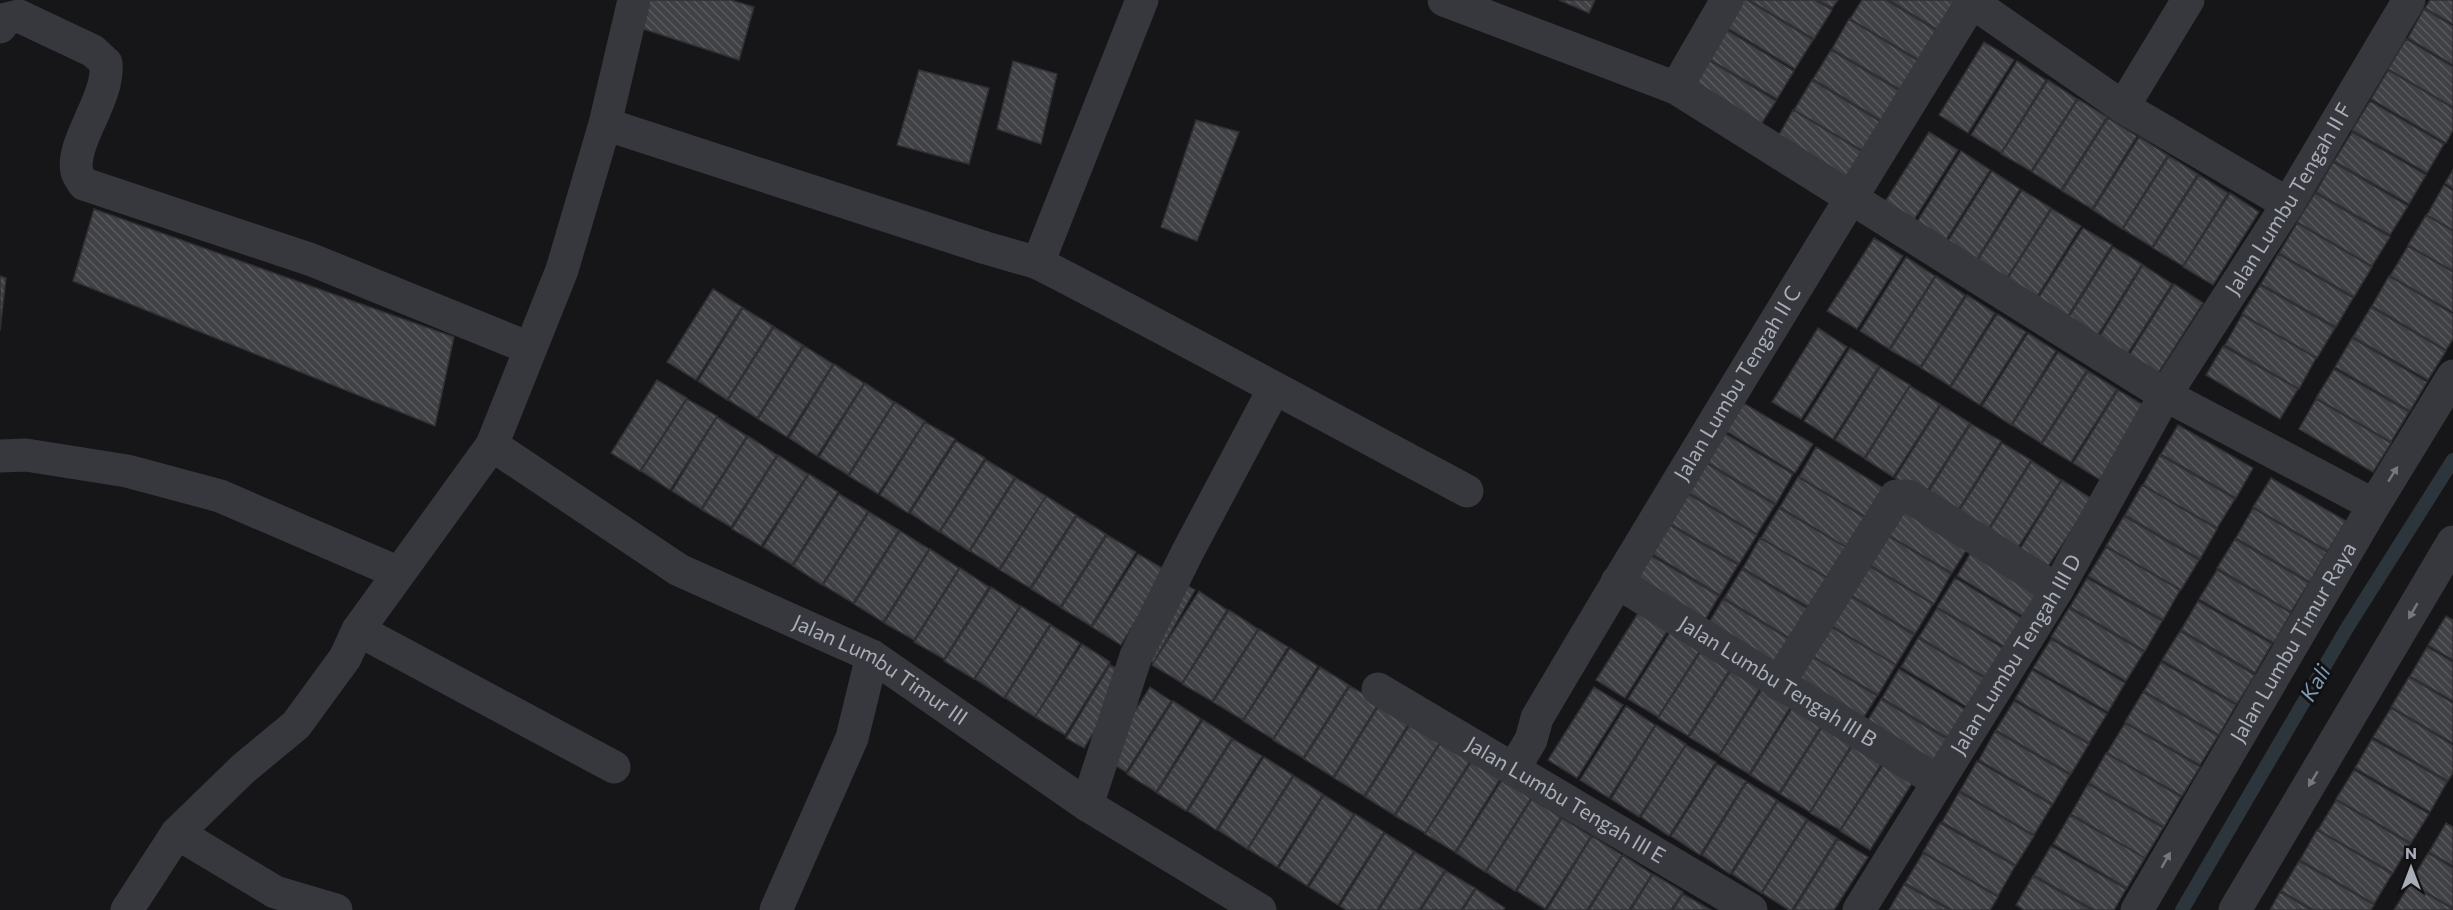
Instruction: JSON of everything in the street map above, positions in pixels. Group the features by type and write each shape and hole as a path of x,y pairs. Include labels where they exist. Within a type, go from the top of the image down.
{"street":[{"path":"127,910 177,833 244,768 296,725 345,658 358,630 492,445 562,270 605,124 634,0"},
{"path":"1038,263 1142,0"},
{"path":"1444,0 1676,88 2165,395 2374,505"},
{"path":"1676,88 1727,0"},
{"path":"2122,107 2188,0"},
{"path":"1973,1 2122,107 2288,204"},
{"name":"Jalan Lumbu Tengah II C","path":"1513,770 1530,740 1537,718 1617,582 1851,196 1973,1"},
{"name":"Jalan Lumbu Tengah II F","path":"2165,395 2288,204 2396,4"},
{"path":"0,27 6,19 19,16 93,51 106,63 108,77 79,152 77,172 84,184 312,260 529,348"},
{"path":"605,124 1038,263 1224,358 1274,389 1467,491"},
{"name":"Jalan Lumbu Timur Raya","path":"2137,910 2374,505 2453,376"},
{"path":"1087,806 1136,656 1187,553 1274,389"},
{"name":"Jalan Lumbu Tengah III D","path":"1859,910 2057,590 2165,395"},
{"name":"Jalan Lumbu Timur III","path":"492,445 679,570 872,656 1087,806 1260,910"},
{"path":"0,456 26,455 127,471 220,496 399,573"},
{"path":"1778,684 1896,496 1908,496 1916,500 2057,590"},
{"path":"2235,910 2448,563"},
{"name":"Jalan Lumbu Tengah III B","path":"1617,582 1937,781"},
{"path":"358,630 614,767"},
{"path":"776,910 852,738 872,656"},
{"name":"Jalan Lumbu Tengah III E","path":"1378,689 1751,910"},
{"path":"177,833 274,892 336,910"}],"building":[{"path":"644,0 731,0 754,7 739,60 637,27"},
{"path":"1559,0 1595,0 1589,13"},
{"path":"1736,0 1747,0 1813,40 1795,69 1721,24"},
{"path":"1749,0 1815,0 1832,10 1814,39"},
{"path":"1818,0 1838,0 1832,8"},
{"path":"1862,0 1886,0 1942,34 1924,63 1850,19"},
{"path":"1889,0 1956,0 1943,33"},
{"path":"2430,0 2453,0 2453,24 2425,8"},
{"path":"2424,9 2453,26 2453,65 2408,38"},
{"path":"1849,19 1923,64 1906,93 1832,49"},
{"path":"1720,26 1794,71 1777,99 1702,55"},
{"path":"2406,39 2453,67 2453,107 2388,69"},
{"path":"1984,42 2014,60 1968,133 1939,115"},
{"path":"1831,50 1905,94 1887,124 1813,79"},
{"path":"1702,56 1776,101 1758,129 1684,85"},
{"path":"1013,61 1057,74 1041,144 997,129"},
{"path":"2017,61 2046,80 2001,153 1971,135"},
{"path":"919,70 989,88 969,164 897,145"},
{"path":"2388,70 2453,108 2453,130 2446,143 2371,99"},
{"path":"1812,80 1886,125 1868,154 1794,110"},
{"path":"2048,80 2077,99 2031,171 2001,154"},
{"path":"2078,99 2107,117 2061,190 2032,172"},
{"path":"2370,101 2444,144 2427,173 2352,130"},
{"path":"1793,110 1868,155 1850,184 1776,140"},
{"path":"2108,118 2137,136 2092,209 2062,191"},
{"path":"1196,120 1239,132 1197,241 1161,227"},
{"path":"1929,132 1958,150 1912,223 1883,205"},
{"path":"2352,132 2426,175 2409,204 2334,161"},
{"path":"2139,137 2168,155 2122,229 2093,210"},
{"path":"1961,151 1990,170 1944,243 1915,225"},
{"path":"2169,156 2198,174 2152,247 2123,229"},
{"path":"2333,162 2408,206 2390,235 2316,192"},
{"path":"2453,170 2453,188 2445,183"},
{"path":"1992,171 2020,189 1975,262 1946,244"},
{"path":"2199,175 2228,193 2183,266 2153,248"},
{"path":"2444,185 2453,191 2453,230 2427,215"},
{"path":"2022,190 2051,208 2005,281 1976,263"},
{"path":"2230,193 2259,212 2213,285 2183,267"},
{"path":"2315,193 2390,237 2372,266 2297,222"},
{"path":"94,209 454,337 435,426 73,281"},
{"path":"2052,209 2081,226 2035,300 2006,281"},
{"path":"2426,215 2453,231 2453,271 2408,245"},
{"path":"2297,223 2372,267 2354,297 2279,253"},
{"path":"2083,228 2112,245 2066,319 2037,300"},
{"path":"1874,238 1903,256 1857,329 1827,311"},
{"path":"2408,246 2453,272 2453,312 2390,276"},
{"path":"2113,247 2142,264 2096,338 2067,320"},
{"path":"2278,254 2353,298 2336,327 2261,284"},
{"path":"1906,257 1935,276 1889,349 1860,331"},
{"path":"2143,265 2172,284 2126,356 2098,339"},
{"path":"0,276 6,278 0,331"},
{"path":"1936,276 1965,295 1920,367 1890,350"},
{"path":"2389,276 2453,314 2453,339 2446,350 2372,306"},
{"path":"2174,284 2203,303 2157,375 2128,357"},
{"path":"2260,285 2335,328 2317,358 2242,314"},
{"path":"713,289 742,307 696,380 667,362"},
{"path":"1967,295 1995,313 1950,386 1921,368"},
{"path":"2371,307 2446,351 2428,380 2353,337"},
{"path":"743,308 773,326 727,400 698,381"},
{"path":"1997,314 2026,332 1980,405 1951,387"},
{"path":"2242,315 2316,358 2299,389 2225,345"},
{"path":"774,327 803,345 757,418 728,400"},
{"path":"1818,328 1847,347 1801,419 1772,402"},
{"path":"2028,333 2056,351 2011,425 1982,406"},
{"path":"2352,338 2427,382 2410,411 2335,367"},
{"path":"804,346 833,364 787,437 758,419"},
{"path":"2223,346 2298,389 2280,419 2206,375"},
{"path":"1850,348 1879,366 1833,439 1804,421"},
{"path":"2058,352 2087,370 2041,443 2012,425"},
{"path":"834,364 864,383 817,456 789,438"},
{"path":"1880,367 1910,385 1864,458 1835,440"},
{"path":"2334,369 2409,412 2391,442 2316,398"},
{"path":"2088,371 2117,389 2071,462 2042,444"},
{"path":"657,380 687,398 640,471 611,453"},
{"path":"865,383 894,402 848,475 819,457"},
{"path":"1910,386 1940,404 1893,477 1865,459"},
{"path":"2118,390 2148,408 2102,481 2073,463"},
{"path":"687,399 717,416 670,490 641,471"},
{"path":"2316,399 2391,443 2373,472 2299,429"},
{"path":"1738,400 1813,444 1795,473 1721,428"},
{"path":"895,402 925,421 878,494 849,476"},
{"path":"1941,405 1970,423 1924,496 1895,478"},
{"path":"717,417 747,436 701,509 672,491"},
{"path":"925,422 955,439 908,513 880,495"},
{"path":"1971,424 2001,441 1955,515 1926,496"},
{"path":"2178,425 2253,468 2236,498 2161,454"},
{"path":"1719,430 1793,474 1776,504 1702,459"},
{"path":"748,436 777,455 731,527 702,510"},
{"path":"956,441 985,458 939,532 910,513"},
{"path":"2002,443 2031,460 1985,534 1956,516"},
{"path":"1816,447 1890,492 1873,521 1799,477"},
{"path":"778,455 808,474 761,546 732,529"},
{"path":"2160,455 2235,499 2217,528 2143,485"},
{"path":"986,460 1015,477 969,551 940,532"},
{"path":"1701,460 1775,505 1757,534 1683,489"},
{"path":"2032,461 2061,480 2015,552 1986,535"},
{"path":"809,474 838,492 792,565 763,547"},
{"path":"1798,477 1872,522 1854,552 1780,507"},
{"path":"1016,478 1046,496 999,569 970,551"},
{"path":"2271,478 2346,521 2328,551 2253,507"},
{"path":"2062,480 2092,499 2045,571 2017,554"},
{"path":"2142,485 2217,529 2200,559 2125,515"},
{"path":"1683,491 1757,535 1739,564 1664,520"},
{"path":"839,494 868,511 822,585 793,566"},
{"path":"1046,496 1076,515 1030,588 1000,570"},
{"path":"1896,499 1970,544 1952,573 1878,529"},
{"path":"1779,508 1854,552 1835,582 1761,538"},
{"path":"2253,508 2327,552 2310,582 2236,538"},
{"path":"869,512 899,530 853,603 823,585"},
{"path":"1077,516 1106,534 1060,607 1031,589"},
{"path":"2124,516 2199,560 2181,590 2106,546"},
{"path":"1663,521 1738,565 1720,595 1646,550"},
{"path":"1877,529 1951,574 1934,604 1860,559"},
{"path":"900,531 929,549 883,622 854,604"},
{"path":"1107,535 1136,552 1091,626 1061,608"},
{"path":"1760,538 1835,583 1817,612 1743,568"},
{"path":"2235,539 2309,583 2291,612 2217,568"},
{"path":"1974,547 2048,592 2031,621 1957,576"},
{"path":"2106,547 2180,590 2163,620 2088,576"},
{"path":"930,549 959,568 914,640 884,623"},
{"path":"1645,552 1719,596 1702,625 1627,581"},
{"path":"1138,554 1167,571 1121,645 1092,627"},
{"path":"1859,560 1933,604 1915,634 1841,589"},
{"path":"960,568 989,587 944,659 914,642"},
{"path":"1742,569 1816,614 1798,643 1724,598"},
{"path":"2217,570 2291,613 2274,643 2199,599"},
{"path":"1955,578 2030,623 2012,651 1937,607"},
{"path":"2087,578 2162,621 2145,651 2070,607"},
{"path":"1181,582 1195,590 1153,663 1139,655"},
{"path":"991,587 1020,606 974,679 944,661"},
{"path":"1840,590 1914,635 1896,665 1822,620"},
{"path":"1199,591 1227,610 1182,683 1152,665"},
{"path":"1723,599 1797,644 1780,673 1705,629"},
{"path":"2198,601 2272,644 2255,673 2181,630"},
{"path":"1021,606 1050,624 1004,698 975,679"},
{"path":"1642,607 1671,625 1625,698 1596,680"},
{"path":"1937,608 2011,653 1993,682 1919,637"},
{"path":"2069,608 2144,652 2126,681 2051,637"},
{"path":"1229,610 1258,629 1212,701 1182,684"},
{"path":"2446,616 2453,620 2453,660 2428,645"},
{"path":"1821,621 1896,665 1878,695 1804,651"},
{"path":"1051,625 1080,643 1035,717 1005,698"},
{"path":"1674,626 1704,644 1658,717 1628,699"},
{"path":"1259,629 1288,647 1243,720 1213,702"},
{"path":"2180,631 2255,675 2237,704 2162,660"},
{"path":"1918,638 1993,683 1975,712 1901,667"},
{"path":"2051,639 2125,683 2108,712 2033,668"},
{"path":"1082,644 1110,662 1065,735 1035,717"},
{"path":"1705,645 1734,663 1688,736 1658,718"},
{"path":"2427,647 2453,662 2453,701 2410,676"},
{"path":"1290,648 1318,666 1273,739 1243,721"},
{"path":"1803,651 1877,696 1859,725 1785,681"},
{"path":"2161,662 2236,705 2219,735 2144,691"},
{"path":"1735,664 1764,682 1719,755 1689,737"},
{"path":"1110,665 1129,675 1084,748 1066,738"},
{"path":"1320,667 1349,685 1303,758 1273,740"},
{"path":"1899,669 1973,714 1956,743 1882,698"},
{"path":"2032,670 2107,714 2089,743 2015,699"},
{"path":"2409,677 2453,703 2453,743 2391,707"},
{"path":"1766,683 1794,701 1749,774 1719,756"},
{"path":"1350,686 1379,703 1333,777 1304,759"},
{"path":"1150,687 1171,701 1126,772 1105,759"},
{"path":"1594,687 1623,705 1577,778 1548,760"},
{"path":"2143,692 2218,736 2200,765 2125,722"},
{"path":"1881,699 1955,744 1937,773 1863,728"},
{"path":"1173,701 1201,719 1156,792 1127,774"},
{"path":"2014,701 2089,744 2071,774 1996,730"},
{"path":"1796,702 1825,720 1779,793 1750,775"},
{"path":"1380,704 1409,723 1364,796 1334,778"},
{"path":"1626,706 1655,725 1609,798 1580,780"},
{"path":"2391,708 2453,745 2453,773 2448,781 2373,737"},
{"path":"1203,720 1232,738 1186,811 1157,793"},
{"path":"1826,721 1855,739 1810,812 1780,794"},
{"path":"1411,723 1440,742 1394,815 1365,797"},
{"path":"2125,723 2200,767 2182,796 2107,753"},
{"path":"1656,725 1686,744 1639,817 1611,799"},
{"path":"1995,731 2070,775 2053,804 1979,760"},
{"path":"1233,739 1262,756 1216,830 1188,811"},
{"path":"1857,739 1885,758 1840,830 1810,813"},
{"path":"2372,739 2447,782 2430,812 2355,768"},
{"path":"1441,742 1470,761 1425,833 1395,816"},
{"path":"1686,745 1716,762 1669,836 1641,817"},
{"path":"2106,753 2181,797 2164,827 2089,783"},
{"path":"1264,757 1293,775 1247,849 1218,830"},
{"path":"1887,759 1916,777 1870,850 1840,831"},
{"path":"1472,761 1500,779 1455,852 1425,834"},
{"path":"1977,761 2052,805 2034,835 1960,791"},
{"path":"1717,764 1746,781 1700,855 1671,836"},
{"path":"2354,770 2429,814 2411,843 2336,799"},
{"path":"1294,776 1323,794 1277,867 1248,849"},
{"path":"1502,780 1531,798 1485,872 1456,853"},
{"path":"1747,782 1777,800 1730,874 1702,855"},
{"path":"2088,784 2163,828 2145,858 2071,814"},
{"path":"1959,792 2034,836 2016,865 1942,822"},
{"path":"1324,795 1354,814 1307,886 1279,868"},
{"path":"1532,799 1561,817 1515,891 1486,872"},
{"path":"2336,800 2410,844 2393,873 2318,830"},
{"path":"1778,801 1807,819 1761,893 1732,874"},
{"path":"1355,814 1384,832 1338,905 1309,887"},
{"path":"2070,815 2145,858 2127,888 2053,844"},
{"path":"1562,818 1591,836 1545,909 1517,891"},
{"path":"1808,820 1837,838 1792,910 1789,910 1762,893"},
{"path":"1940,823 2015,866 1998,896 1923,852"},
{"path":"2446,823 2453,827 2453,866 2429,852"},
{"path":"2317,830 2392,874 2374,904 2300,860"},
{"path":"1385,833 1414,851 1377,910 1346,910 1340,906"},
{"path":"1592,836 1622,855 1587,910 1547,910"},
{"path":"1838,839 1868,857 1834,910 1794,910"},
{"path":"2051,846 2126,889 2114,910 2094,910 2034,875"},
{"path":"1415,852 1445,870 1419,910 1379,910"},
{"path":"1923,853 1998,897 1990,910 1952,910 1905,883"},
{"path":"2428,853 2453,868 2453,908 2410,883"},
{"path":"1623,855 1652,874 1629,910 1589,910"},
{"path":"2299,861 2374,905 2371,910 2314,910 2281,891"},
{"path":"1446,871 1475,888 1461,910 1421,910"},
{"path":"1653,874 1683,892 1671,910 1631,910"},
{"path":"2033,876 2091,910 2024,910 2016,905"},
{"path":"1904,884 1949,910 1889,910"},
{"path":"2410,884 2453,909 2453,910 2394,910"},
{"path":"1476,889 1505,908 1503,910 1463,910"},
{"path":"2280,892 2311,910 2270,910"},
{"path":"1683,894 1711,910 1673,910"}],"waterway":[{"name":"Kali","path":"2182,910 2347,628 2453,460"}]}
